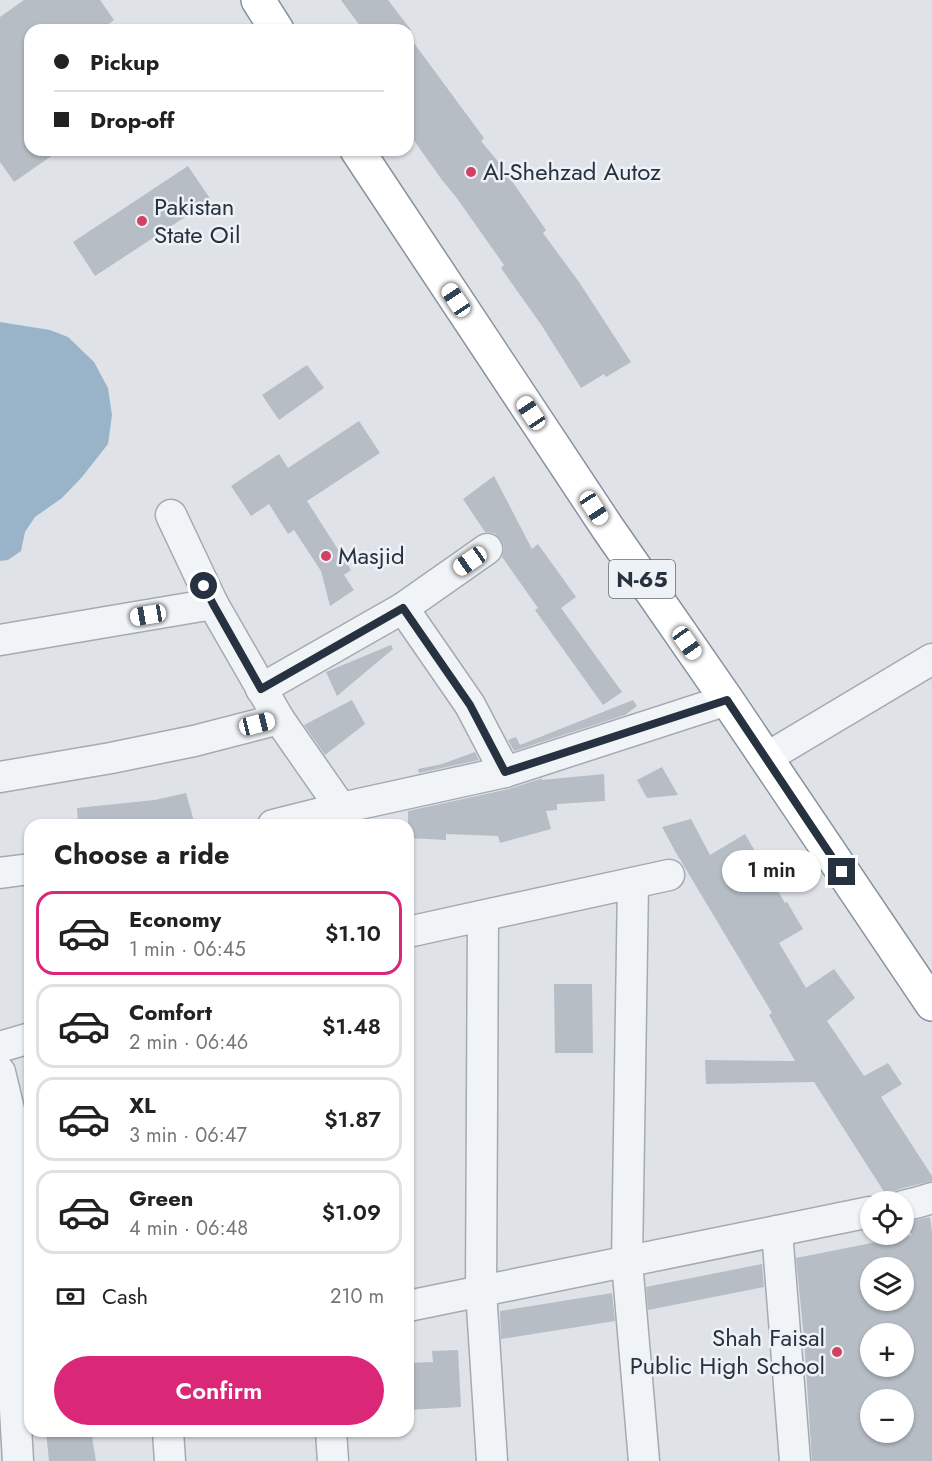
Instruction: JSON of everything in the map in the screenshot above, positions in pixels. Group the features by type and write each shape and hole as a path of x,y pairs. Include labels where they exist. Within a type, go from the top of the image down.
{"highway":[{"path":"258,0 273,24"},
{"name":"N-65","path":"361,156 607,527 932,1004"}],"street":[{"path":"171,515 213,604 261,689 279,719 342,808"},
{"path":"261,689 403,608 487,549"},
{"path":"0,640 213,604"},
{"path":"403,608 470,705 505,772"},
{"path":"766,758 932,659"},
{"path":"297,819 505,772 727,700"},
{"path":"0,777 194,741 279,719"},
{"path":"0,873 24,870"},
{"path":"414,931 633,884 669,874"},
{"path":"633,884 627,1262 644,1461"},
{"path":"483,916 481,1291 492,1461"},
{"path":"0,1047 24,1040"},
{"path":"0,1072 11,1118 18,1461"},
{"path":"914,1203 932,1198"},
{"path":"414,1305 860,1214"},
{"path":"777,1231 795,1461"},
{"path":"168,1437 170,1461"},
{"path":"331,1437 333,1461"}],"water":[{"path":"0,322 50,330 68,337 94,362 108,388 112,415 108,444 62,498 35,517 25,532 21,551 8,560 0,561"}],"building":[{"path":"24,0 100,0 114,20 109,24 24,24 24,156 51,156 14,182 0,162 0,17"},
{"path":"341,0 388,0 406,24 359,24"},
{"path":"414,43 484,138 481,141 546,230 543,233 579,282 631,362 606,377 604,374 581,388 542,326 501,268 504,265 414,140"},
{"name":"Pakistan State Oil","path":"188,166 211,200 95,276 73,242"},
{"path":"307,365 324,388 279,420 262,395"},
{"path":"359,421 380,453 307,501 351,570 344,575 354,590 330,606 321,571 294,530 288,534 269,504 251,516 231,486 279,454 288,468"},
{"path":"494,476 532,549 538,544 576,597 561,608 622,692 603,705 535,610 538,608 502,557 504,548 501,540 494,533 485,532 463,499"},
{"path":"391,645 393,649 337,696 326,672"},
{"path":"352,700 365,724 325,755 304,725"},
{"path":"633,700 637,706 625,715 514,751 508,740 516,737 520,745"},
{"path":"475,752 479,760 419,773 418,769 442,764"},
{"path":"662,767 678,795 647,798 637,780"},
{"path":"604,774 605,801 557,804 557,810 546,811 551,829 500,843 498,836 446,834 446,840 414,838 414,819 408,819 408,811 509,789 543,778 541,780"},
{"path":"186,793 193,819 78,819 77,808 155,800"},
{"path":"691,819 710,855 745,834 785,903 787,902 803,929 779,943 806,988 834,969 855,998 827,1021 864,1076 888,1063 902,1084 881,1097 932,1176 932,1181 895,1191 884,1191 814,1082 706,1084 705,1060 795,1061 769,1015 772,1013 662,827"},
{"path":"554,984 592,984 593,1053 555,1053"},
{"name":"Shah Faisal Public High School","path":"930,1217 932,1232 932,1461 812,1461 796,1258 862,1245 914,1245 914,1221"},
{"path":"762,1264 764,1287 648,1310 646,1287"},
{"path":"612,1293 615,1321 501,1339 500,1311"},
{"path":"458,1350 461,1407 414,1410 414,1363 433,1362 432,1351"},
{"path":"47,1437 92,1437 96,1461 49,1461"}],"place":[{"name":"Al-Shehzad Autoz","path":"471,172"},
{"name":"Pakistan State Oil","path":"142,221"},
{"name":"Masjid","path":"326,556"},
{"name":"Shah Faisal Public High School","path":"837,1352"}],"route":[{"path":"204,586 261,689 403,608 470,705 505,772 727,700 842,872"}]}
